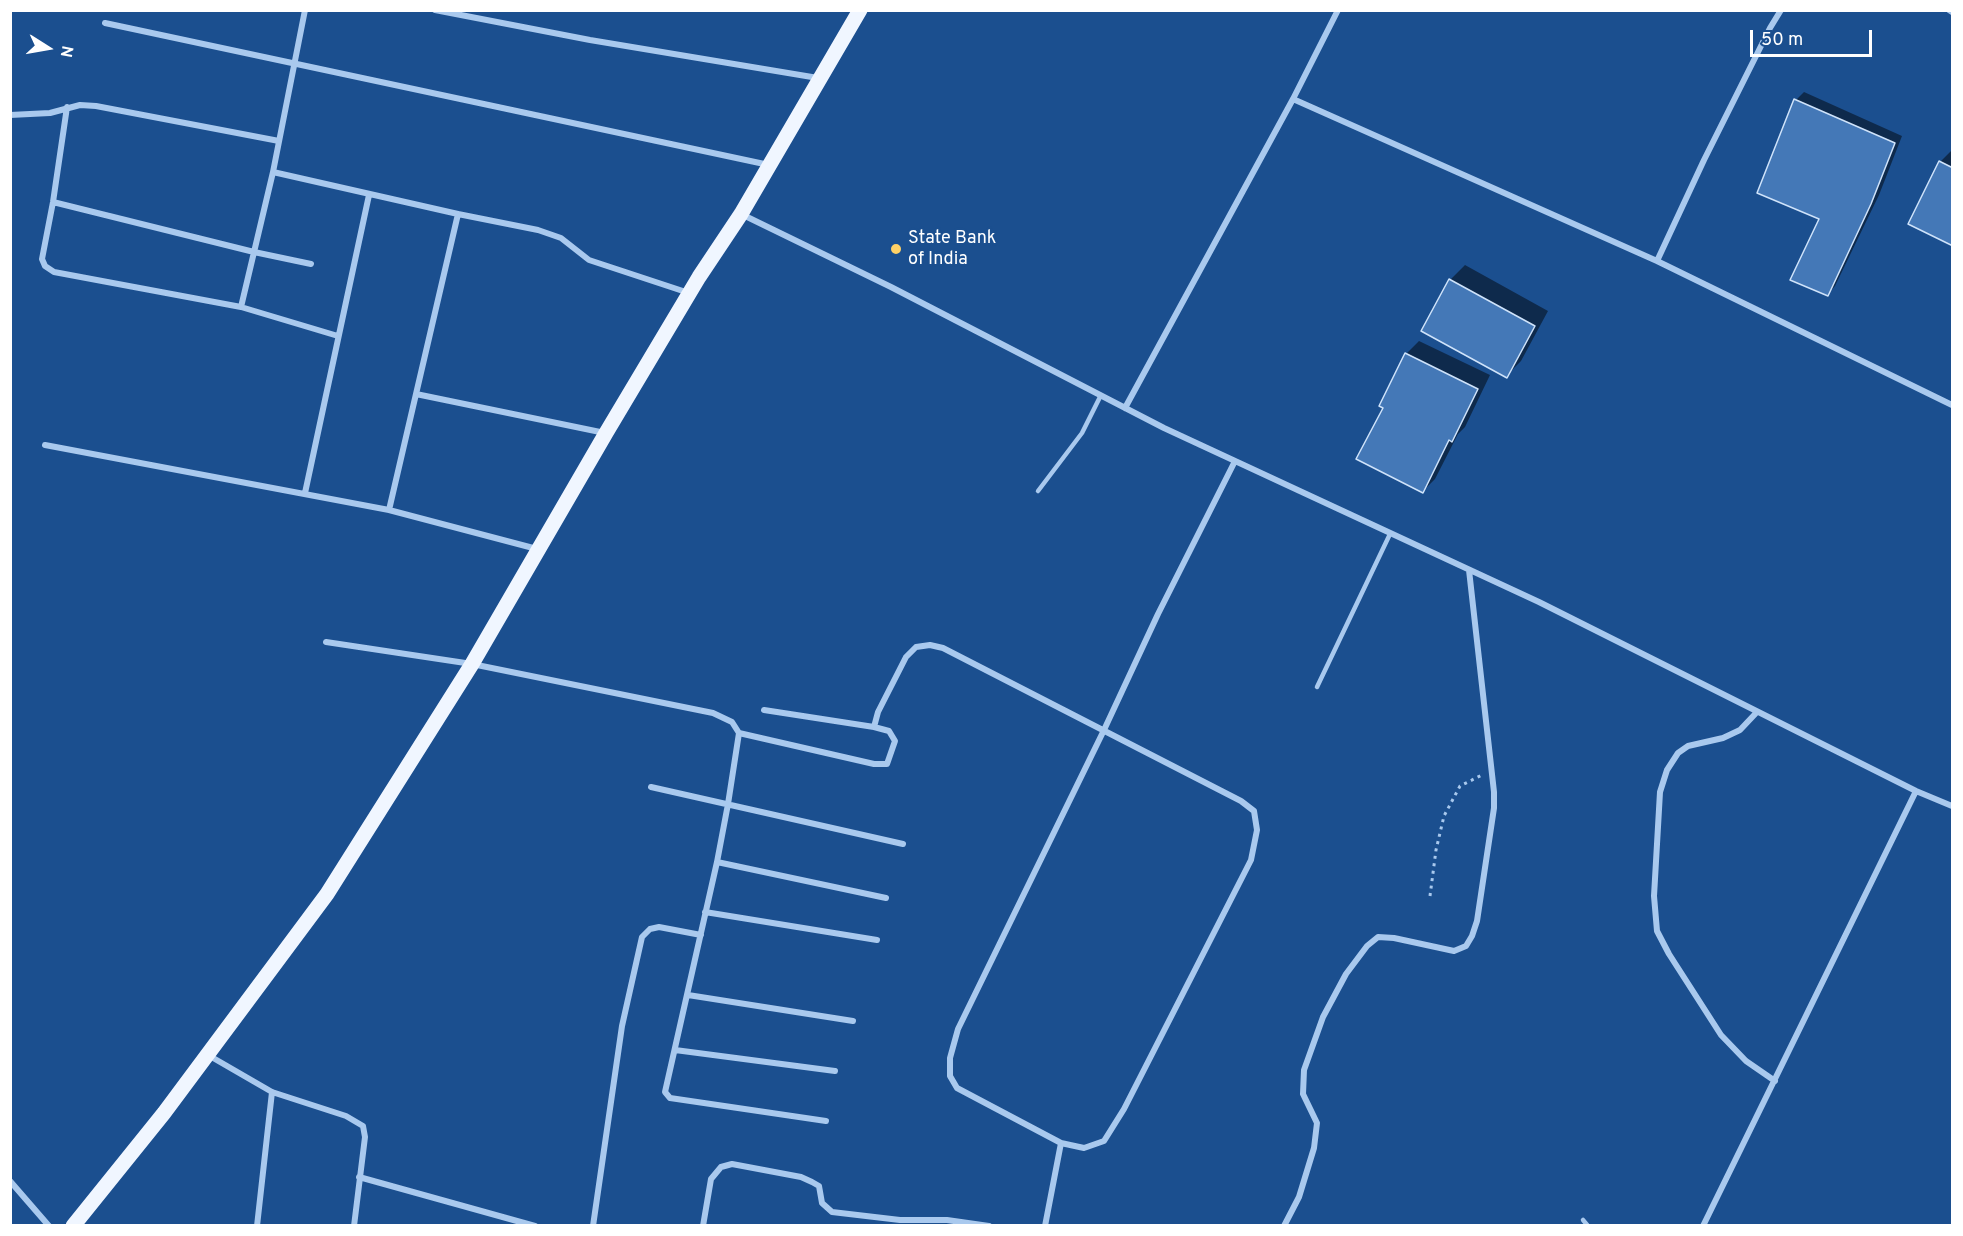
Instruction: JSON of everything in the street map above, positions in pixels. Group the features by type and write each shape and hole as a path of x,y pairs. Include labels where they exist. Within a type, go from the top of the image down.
{"main road":[{"path":"73,1226 164,1113 327,894 471,664 606,433 690,293 741,214 860,10"}],"street":[{"path":"241,307 273,172 305,10"},
{"path":"435,10 590,40 820,78"},
{"path":"1125,408 1293,99 1338,10"},
{"path":"1657,261 1704,160 1781,10"},
{"path":"105,23 769,165"},
{"path":"1293,99 1657,261 1953,405"},
{"path":"10,115 50,113 80,105 96,106 279,141"},
{"path":"67,107 42,259 45,266 54,272 241,307 338,336"},
{"path":"273,172 369,195 538,230 561,238 589,260 690,293"},
{"path":"306,493 369,195"},
{"path":"53,202 254,252 312,264"},
{"path":"389,510 459,214"},
{"path":"741,214 891,287 1125,408 1539,602 1916,791 1953,806"},
{"path":"416,394 606,433"},
{"path":"45,445 389,510 538,550"},
{"path":"874,727 878,712 906,657 916,647 930,645 943,648 1104,730 1241,801 1254,811 1257,830 1251,860 1124,1110 1104,1141 1084,1148 1061,1143 957,1088 950,1076 950,1058 958,1029 1104,730 1158,614 1235,461"},
{"path":"1284,1226 1299,1197 1314,1148 1317,1123 1303,1094 1304,1070 1323,1017 1347,974 1367,946 1378,937 1394,938 1454,951 1466,946 1477,921 1494,800 1469,570"},
{"path":"326,642 471,664 713,713 732,722 738,733 728,804 665,1092 670,1098 826,1121"},
{"path":"738,733 874,764 887,764 895,741 889,731 874,727 764,710"},
{"path":"1757,712 1740,730 1732,734 1688,746 1678,753 1667,770 1660,792 1654,897 1657,931 1669,954 1721,1035 1746,1061 1775,1081"},
{"path":"651,787 903,844"},
{"path":"1703,1226 1916,791"},
{"path":"717,862 886,898"},
{"path":"705,912 877,940"},
{"path":"593,1226 622,1026 642,937 650,929 659,927 701,935"},
{"path":"688,995 853,1021"},
{"path":"675,1050 835,1071"},
{"path":"207,1054 272,1092 346,1116 363,1126 365,1137 354,1226"},
{"path":"257,1226 272,1092"},
{"path":"1045,1226 1061,1143"},
{"path":"703,1226 711,1179 720,1167 732,1164 801,1177 812,1182 819,1186 822,1203 832,1212 900,1220 989,1226"},
{"path":"360,1176 535,1226"},
{"path":"10,1181 49,1226"}],"lane":[{"path":"1038,491 1082,433 1101,395"},
{"path":"1317,687 1390,534"},
{"path":"1583,1220 1588,1226"}],"path":[{"path":"1430,896 1436,850 1444,816 1460,786 1492,770"}],"building":[{"path":"1794,99 1895,143 1871,204 1828,296 1790,280 1819,219 1757,193"},
{"path":"1939,161 1953,168 1953,246 1908,224"},
{"path":"1449,279 1535,326 1507,378 1421,331"},
{"path":"1405,353 1478,389 1423,493 1356,459 1383,408 1379,406"}],"place":[{"name":"State Bank of India","path":"896,249"}]}
